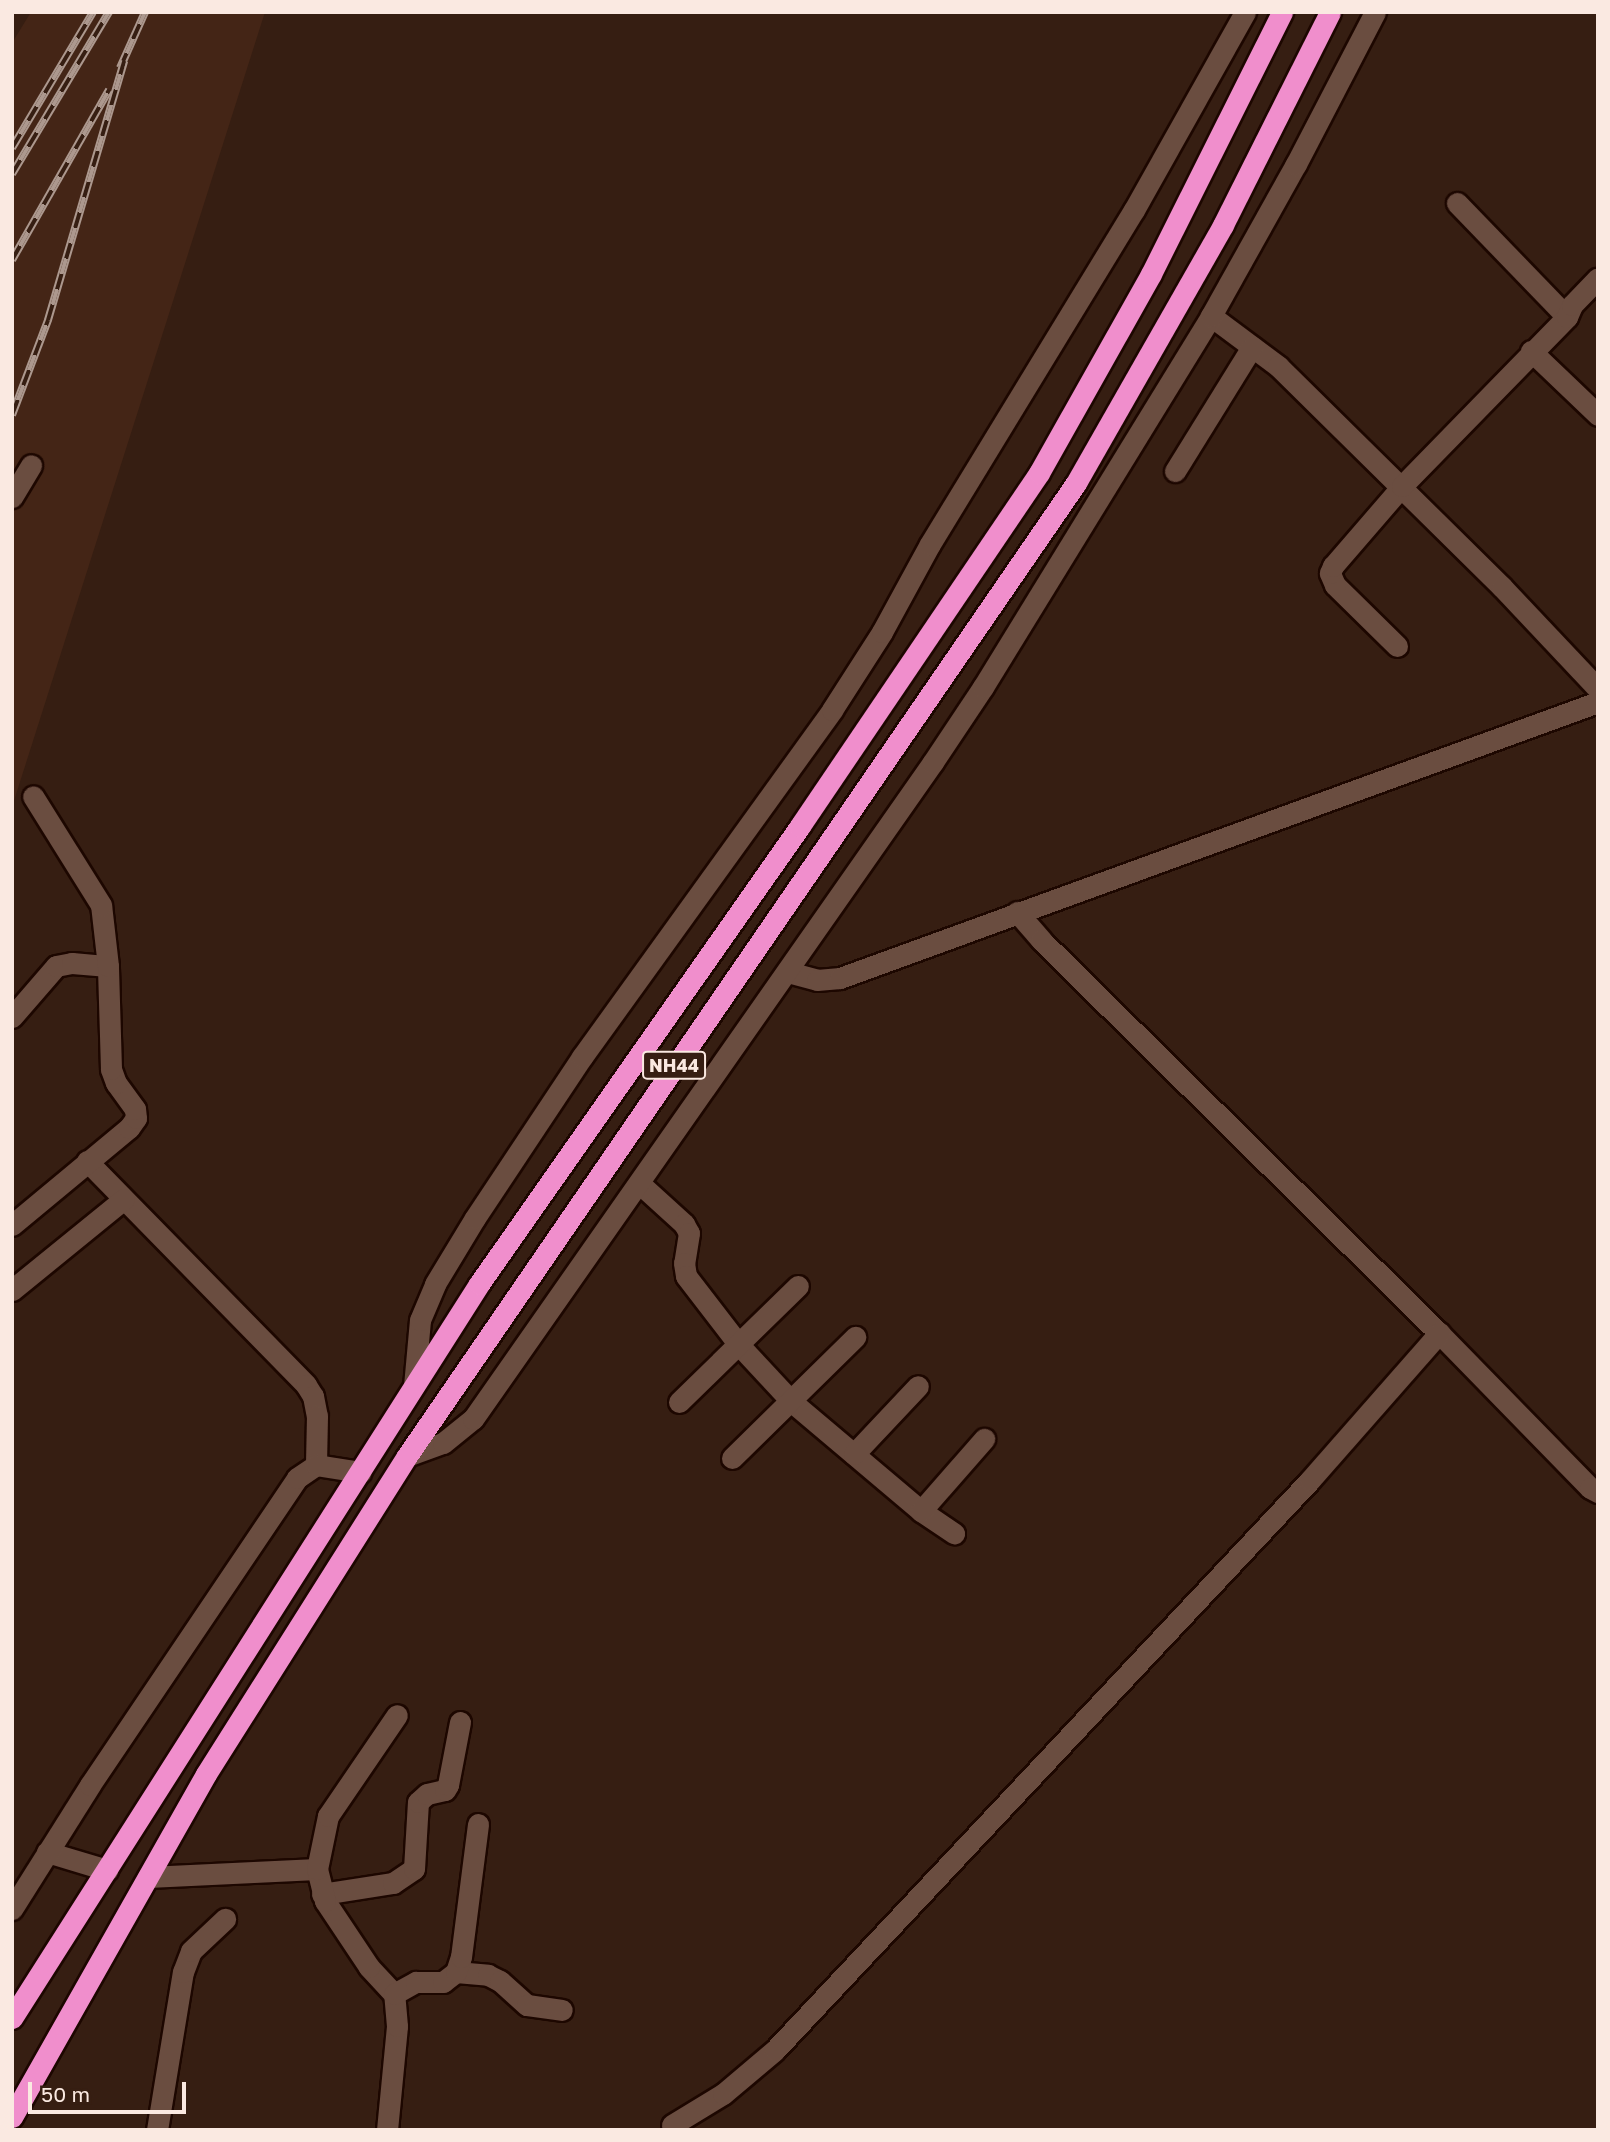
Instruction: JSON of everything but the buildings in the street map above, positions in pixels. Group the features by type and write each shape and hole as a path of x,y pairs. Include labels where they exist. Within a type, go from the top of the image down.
{"highway":[{"name":"NH44","path":"12,2018 479,1284 800,826 1039,473 1152,274 1282,12"},
{"name":"NH44","path":"12,2117 206,1774 407,1456 1076,483 1223,225 1330,12"}],"street":[{"path":"414,1387 420,1320 435,1284 475,1218 582,1057 832,710 882,632 930,544 1134,210 1245,12"},
{"path":"407,1456 443,1443 473,1419 788,972 984,687 1211,317 1296,164 1375,12"},
{"path":"1457,203 1567,317"},
{"path":"1397,646 1335,585 1330,573 1348,545 1531,351 1567,317 1572,305 1598,278"},
{"path":"1211,317 1278,366 1402,486 1598,689"},
{"path":"1175,471 1252,347"},
{"path":"1531,351 1598,415"},
{"path":"12,497 31,465"},
{"path":"788,972 817,980 840,978 1598,702"},
{"path":"12,1225 129,1128 136,1118 135,1108 116,1083 111,1069 108,966 101,905 33,796"},
{"path":"1017,912 1041,940 1439,1333 1590,1488 1598,1492"},
{"path":"12,1017 56,966 72,963 108,966"},
{"path":"87,1161 306,1385 313,1395 317,1416 316,1465"},
{"path":"639,1183 684,1224 689,1233 684,1263 686,1276 740,1346 792,1402 921,1511 954,1533"},
{"path":"12,1290 124,1199"},
{"path":"680,1402 740,1346 798,1286"},
{"path":"672,2125 723,2094 775,2050 1300,1490 1439,1333"},
{"path":"732,1458 792,1402 855,1336"},
{"path":"854,1454 918,1386"},
{"path":"921,1511 984,1439"},
{"path":"12,1909 47,1852 298,1478 316,1465 360,1472"},
{"path":"387,2130 397,2026 394,1994 351,1942 322,1894 317,1869 328,1816 397,1715"},
{"path":"322,1894 393,1882 414,1869 418,1802 427,1794 445,1790 448,1785 460,1722"},
{"path":"394,1994 416,1982 443,1982 456,1972 461,1957 478,1824"},
{"path":"47,1852 107,1870"},
{"path":"148,1877 317,1869"},
{"path":"157,2130 183,1972 191,1951 225,1919"},
{"path":"456,1972 488,1975 500,1980 527,2005 562,2010"}],"shaded area":[{"path":"31,12 265,12 12,807 12,43"}],"railway":[{"path":"12,148 93,12"},
{"path":"12,174 109,12"},
{"path":"120,68 145,12"},
{"path":"12,415 48,320 124,61"},
{"path":"12,260 109,90"}]}
